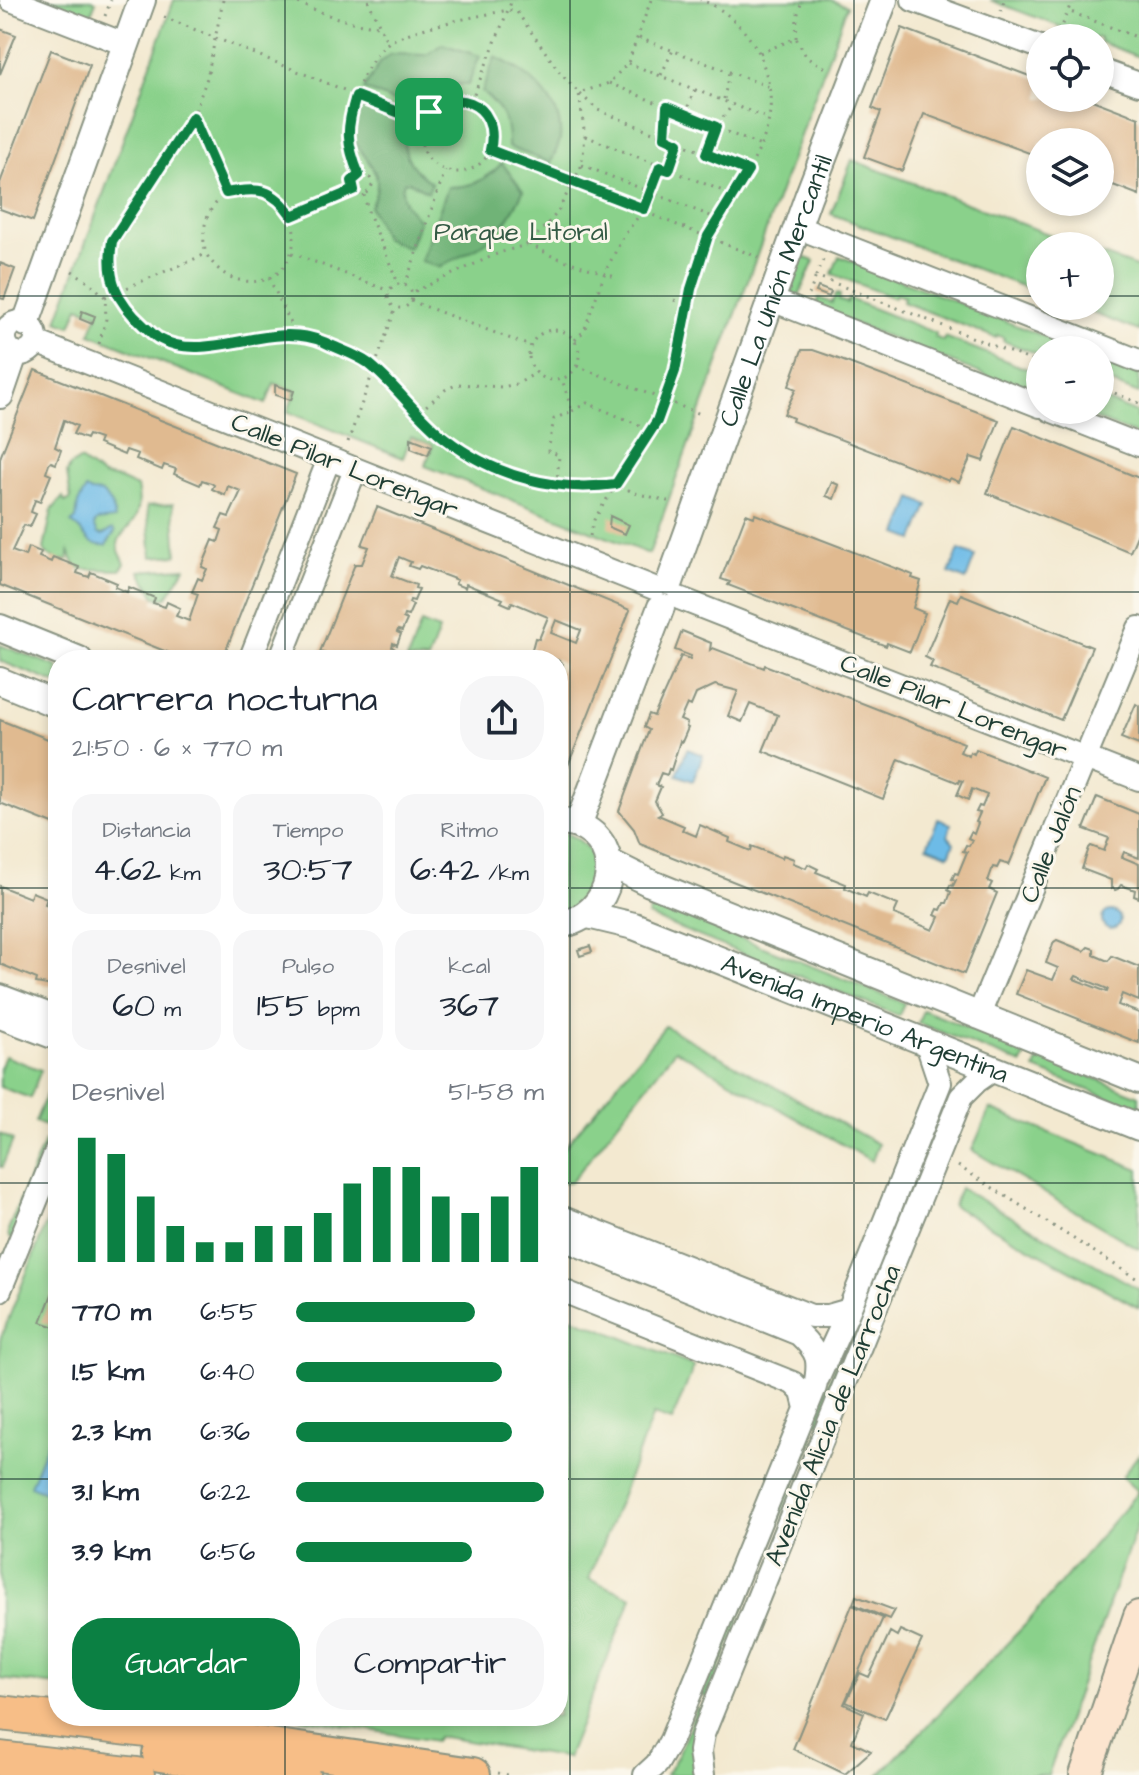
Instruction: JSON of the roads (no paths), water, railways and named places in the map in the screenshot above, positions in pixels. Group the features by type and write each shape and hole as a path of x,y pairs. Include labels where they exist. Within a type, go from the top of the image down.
{"main road":[{"path":"1085,1775 1139,1616"},
{"path":"0,1713 48,1716"},
{"path":"219,1727 473,1775"},
{"path":"0,1735 148,1752 302,1775"},
{"path":"0,1759 137,1775"}],"street":[{"path":"11,0 127,45"},
{"path":"0,395 16,336 142,0"},
{"name":"Calle La Unión Mercantil","path":"568,823 666,594 797,227 884,0"},
{"path":"913,0 1026,42"},
{"path":"1114,75 1139,84"},
{"path":"797,227 1139,361"},
{"path":"772,300 1026,400"},
{"name":"Calle Pilar Lorengar","path":"16,336 1139,779"},
{"path":"1086,424 1139,445"},
{"path":"254,650 329,459"},
{"path":"284,650 355,470"},
{"path":"0,628 54,650"},
{"name":"Calle Jalón","path":"978,1017 1139,628"},
{"path":"0,681 48,701"},
{"path":"568,823 592,834 608,862 608,882 601,900 588,915 568,924"},
{"name":"Avenida Imperio Argentina","path":"608,862 650,883 1139,1080"},
{"name":"Avenida Imperio Argentina","path":"588,915 634,926 1139,1127"},
{"path":"0,996 48,1014"},
{"path":"0,1017 48,1035"},
{"name":"Avenida Alicia de Larrocha","path":"645,1775 657,1764 671,1740 940,1083 927,1044"},
{"name":"Avenida Alicia de Larrocha","path":"703,1775 700,1751 703,1734 961,1097 993,1070"},
{"path":"0,1290 48,1172"},
{"name":"Avenida Alicia de Larrocha","path":"568,1220 811,1316 828,1316 849,1310"},
{"name":"Avenida Alicia de Larrocha","path":"568,1241 799,1334 813,1347 819,1364 815,1387"},
{"name":"Avenida Alicia de Larrocha","path":"568,1293 793,1383 802,1392 806,1408"}],"water":[{"path":"86,489 102,493 112,505 115,519 97,521 94,525 98,534 103,535 112,529 115,532 106,545 93,543 71,523 76,519 78,503"},
{"path":"912,498 928,505 914,540 898,534"},
{"path":"959,550 975,556 966,580 949,573"},
{"path":"687,749 703,755 693,781 677,775"},
{"path":"938,819 951,824 948,836 954,843 949,855 927,846"},
{"path":"1107,911 1115,911 1120,920 1118,927 1107,929 1102,924 1102,916"},
{"path":"48,1442 48,1493 30,1486"}],"park label":[{"name":"Parque Litoral","path":"521,231"}]}
